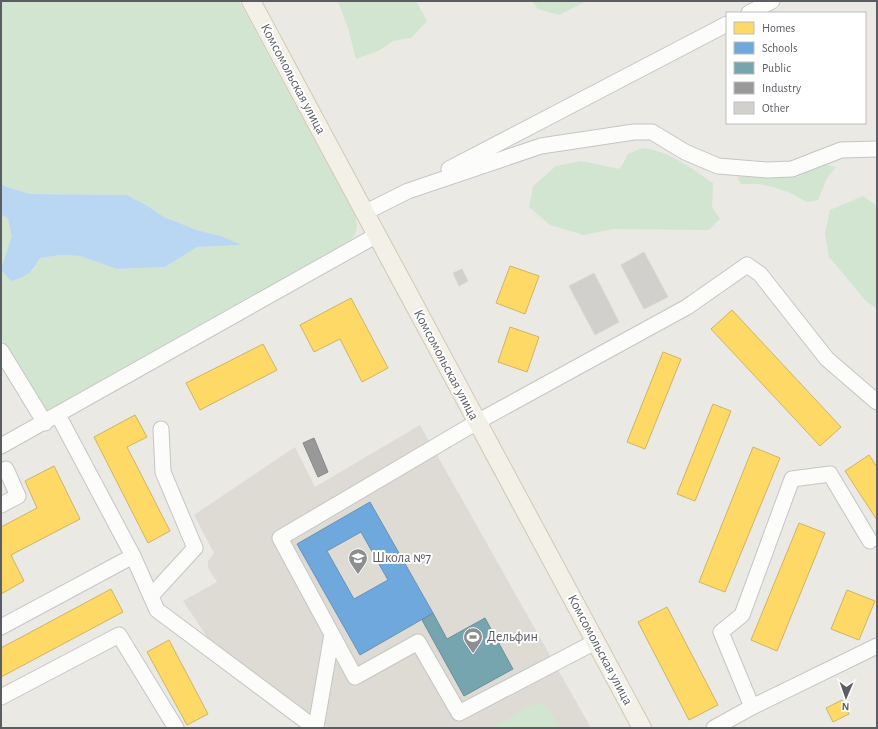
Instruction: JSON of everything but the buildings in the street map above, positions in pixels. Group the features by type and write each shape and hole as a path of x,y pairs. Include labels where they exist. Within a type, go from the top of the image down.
{"main road":[{"name":"Комсомольская улица","path":"251,1 642,728"}],"street":[{"path":"751,12 772,1"},
{"path":"364,213 726,25"},
{"path":"408,190 541,146 634,132 652,132 685,152 718,166 767,170 792,169 841,150 877,149"},
{"path":"1,446 45,423 377,235"},
{"path":"595,642 459,713 418,642 355,677 280,538 477,422 687,307 747,265 760,274 827,359 877,402"},
{"path":"1,351 45,423"},
{"path":"58,415 134,556 157,610 315,728 332,634"},
{"path":"150,596 195,548 164,472 161,429"},
{"path":"1,505 18,496 6,469"},
{"path":"752,707 721,632 742,615 792,479 830,474 870,541"},
{"path":"1,627 134,556"},
{"path":"1,697 119,635 176,728"},
{"path":"714,728 752,707 877,646"}],"shaded area":[{"name":"Школа №7","path":"420,425 591,728 329,728 220,656 183,601 217,582 208,568 208,561 214,553 194,515 295,447 315,487"}],"green space":[{"path":"1,1 239,1 355,215 357,223 356,232 349,241 44,412 1,338 1,214 8,219 13,236 6,254 32,271 40,258 61,255 80,256 117,269 165,267 197,247 240,245 221,236 197,230 164,217 127,195 30,194 4,186 1,183"},
{"path":"338,1 416,1 427,21 411,38 393,41 380,50 356,59 348,28"},
{"path":"532,1 587,1 559,15 538,9"},
{"path":"642,148 652,149 670,156 713,183 712,207 720,219 709,230 613,229 584,235 550,225 529,207 533,186 556,166 581,161 620,169 628,154"},
{"path":"820,163 836,167 827,178 818,200 807,202 790,193 773,187 760,184 740,184 738,177 749,175 798,177"},
{"path":"863,196 877,206 877,309 866,301 829,257 825,234 830,210"},
{"path":"532,705 546,705 561,728 492,728"}],"water":[{"path":"1,183 4,186 30,194 127,195 164,217 197,230 221,236 241,245 197,247 165,267 117,269 80,256 61,255 40,258 28,273 11,281 1,270 12,236 8,219 1,214"}],"place":[{"name":"Школа №7","path":"358,575"},
{"name":"Дельфин","path":"473,654"}]}
